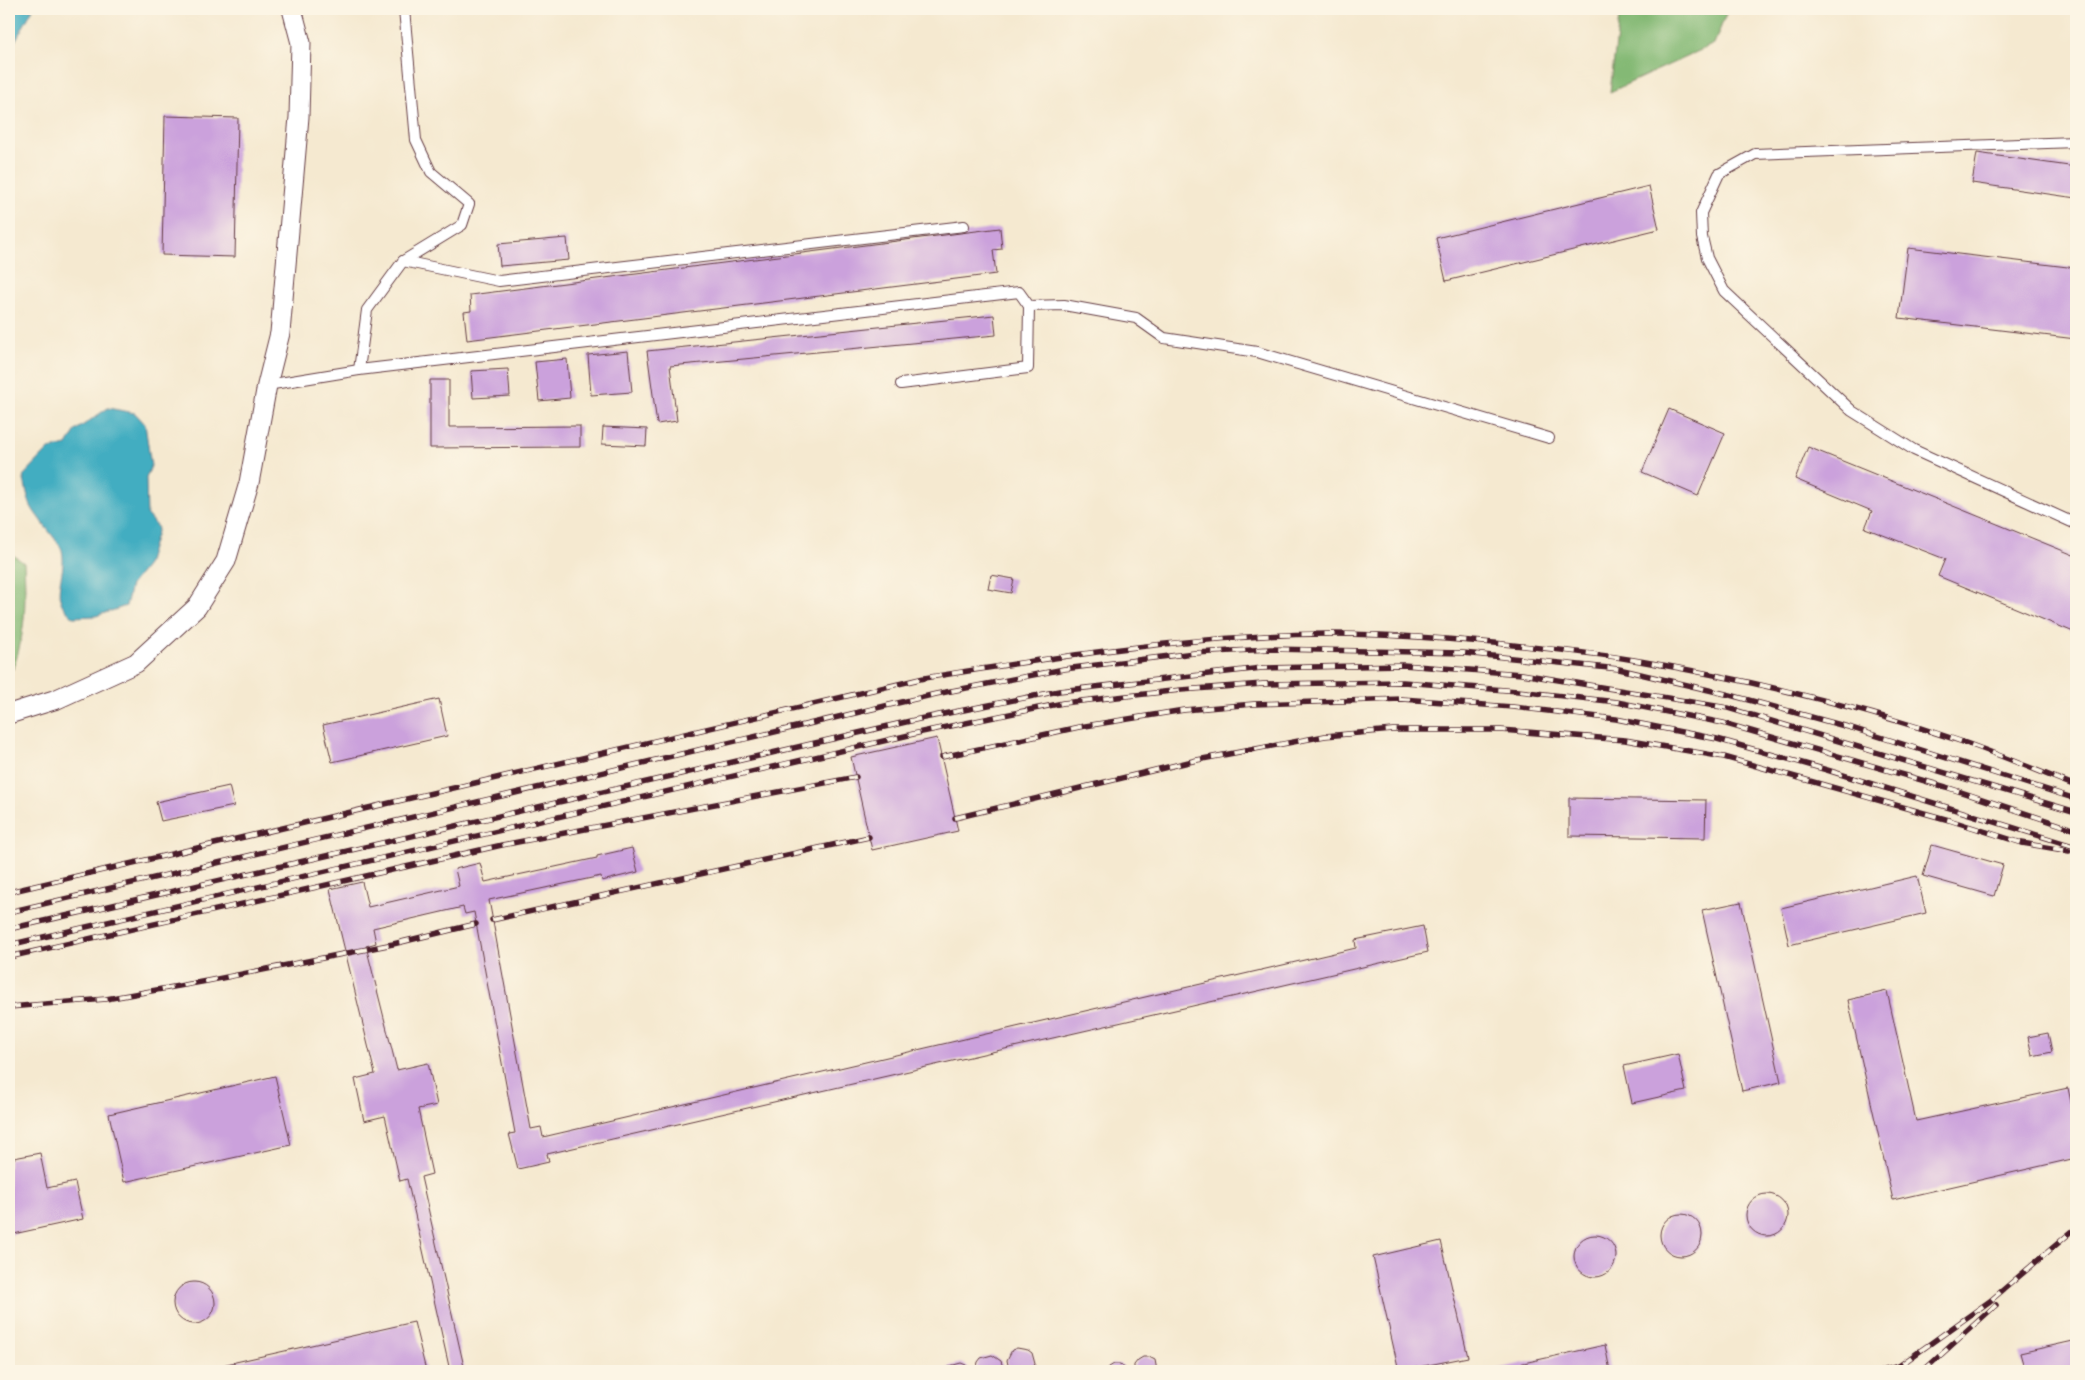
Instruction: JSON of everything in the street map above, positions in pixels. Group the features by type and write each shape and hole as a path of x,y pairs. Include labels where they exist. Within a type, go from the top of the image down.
{"street":[{"path":"9,714 57,699 136,663 197,607 226,561 249,483 266,385 280,333 299,117 301,43 292,9"}],"lane":[{"path":"359,370 367,310 403,261 462,225 469,204 431,172 416,140 404,9"},
{"path":"2076,142 1755,154 1719,174 1701,213 1702,237 1707,258 1724,291 1852,411 1914,450 2076,524"},
{"path":"403,261 499,281 964,226"},
{"path":"266,385 359,370 1019,292 1029,306 1028,368 900,384"},
{"path":"1029,306 1064,305 1136,318 1164,338 1257,352 1549,438"}],"green space":[{"path":"1620,9 1728,9 1714,44 1610,92"},
{"path":"9,552 24,563 25,591 23,629 13,669 9,670"}],"water":[{"path":"9,9 33,9 9,52"},
{"path":"108,408 135,413 145,424 151,466 146,478 147,515 158,528 147,565 131,585 126,606 96,616 73,617 65,609 59,594 63,560 62,550 31,506 23,476 49,449 67,445 76,430"}],"building":[{"path":"165,116 238,118 235,257 162,255"},
{"path":"1977,153 2076,167 2076,198 1972,183"},
{"path":"1649,186 1659,229 1446,281 1436,238"},
{"path":"1000,228 1002,249 993,250 996,274 467,340 464,312 471,311 470,295"},
{"path":"567,238 569,260 500,266 498,244"},
{"path":"1908,248 2076,268 2076,339 1899,318"},
{"path":"994,315 996,335 670,366 677,421 657,424 647,351"},
{"path":"628,351 632,392 591,395 588,355"},
{"path":"567,359 570,398 539,401 535,362"},
{"path":"508,369 510,396 473,398 471,371"},
{"path":"430,380 449,380 449,427 580,426 580,447 430,448"},
{"path":"1669,409 1725,433 1698,496 1642,472"},
{"path":"603,427 647,429 646,446 602,444"},
{"path":"1808,447 2076,556 2076,633 1938,576 1945,559 1865,528 1872,511 1795,479"},
{"path":"991,575 1014,579 1011,593 988,589"},
{"path":"439,699 447,736 332,762 323,725"},
{"path":"937,738 958,831 872,850 851,757"},
{"path":"229,786 234,806 161,821 156,802"},
{"path":"1569,798 1706,800 1705,838 1569,836"},
{"path":"1932,845 2003,865 1994,896 1923,876"},
{"path":"632,848 638,872 602,881 601,876 489,900 531,1129 541,1127 543,1137 1356,948 1355,940 1423,926 1428,952 547,1154 549,1162 518,1169 509,1134 515,1133 474,912 465,914 463,907 373,928 376,943 366,946 397,1070 428,1063 437,1105 418,1109 432,1174 421,1177 465,1371 450,1371 407,1179 400,1181 385,1116 364,1121 355,1079 375,1074 330,889 362,882 368,907 459,886 455,869 480,863 485,882 597,858 597,856"},
{"path":"1917,876 1926,913 1789,945 1781,908"},
{"path":"1741,902 1781,1082 1742,1091 1702,910"},
{"path":"1887,991 1916,1121 2068,1088 2076,1126 2076,1158 1893,1200 1848,1000"},
{"path":"2048,1033 2052,1052 2032,1056 2028,1037"},
{"path":"1678,1054 1686,1091 1632,1103 1624,1066"},
{"path":"275,1076 291,1145 124,1182 109,1114"},
{"path":"40,1153 47,1188 75,1182 83,1219 9,1235 9,1159"},
{"path":"1767,1194 1782,1200 1788,1215 1782,1230 1767,1236 1752,1230 1746,1215 1752,1200"},
{"path":"1681,1214 1696,1220 1702,1235 1696,1250 1681,1256 1666,1250 1660,1235 1666,1220"},
{"path":"1595,1235 1610,1241 1616,1256 1610,1271 1595,1277 1580,1271 1574,1256 1580,1241"},
{"path":"1441,1241 1468,1357 1399,1371 1373,1257"},
{"path":"194,1282 209,1288 215,1303 209,1318 194,1324 179,1318 173,1303 179,1288"},
{"path":"414,1322 426,1371 200,1371 200,1370"},
{"path":"2073,1341 2076,1354 2076,1371 2025,1371 2020,1353"},
{"path":"1605,1345 1610,1371 1492,1371 1492,1370"},
{"path":"1017,1348 1028,1350 1032,1353 1035,1364 1031,1371 1009,1370 1007,1360 1012,1350"},
{"path":"992,1355 1001,1361 1004,1371 976,1371 981,1358"},
{"path":"1143,1357 1155,1360 1157,1371 1134,1371 1134,1365"},
{"path":"961,1363 966,1365 971,1371 946,1371 950,1366"},
{"path":"1114,1364 1120,1364 1128,1371 1106,1371"}],"railway":[{"path":"9,892 924,678 1136,647 1264,636 1350,634 1436,638 1617,657 1718,676 1843,705 1966,743 2076,786"},
{"path":"9,912 936,694 1064,669 1194,653 1271,649 1463,653 1619,669 1730,695 1852,728 2076,799"},
{"path":"9,929 919,719 1059,691 1262,668 1403,665 1522,674 1728,708 2076,812"},
{"path":"9,945 922,732 1063,703 1181,690 1263,684 1403,682 1518,691 1617,702 1723,723 1946,787 2076,830"},
{"path":"942,757 1079,727 1184,710 1254,704 1402,699 1513,707 1616,719 1717,739 1827,770 2076,847"},
{"path":"955,818 1197,760 1325,736 1393,730 1501,730 1625,740 1724,757 1949,820 2022,843 2069,851"},
{"path":"9,957 502,845 856,777"},
{"path":"492,920 869,837"},
{"path":"9,1007 106,999 393,944 476,924"},
{"path":"1882,1371 1899,1366 1990,1301 2076,1228"},
{"path":"1923,1371 1996,1305"}]}
